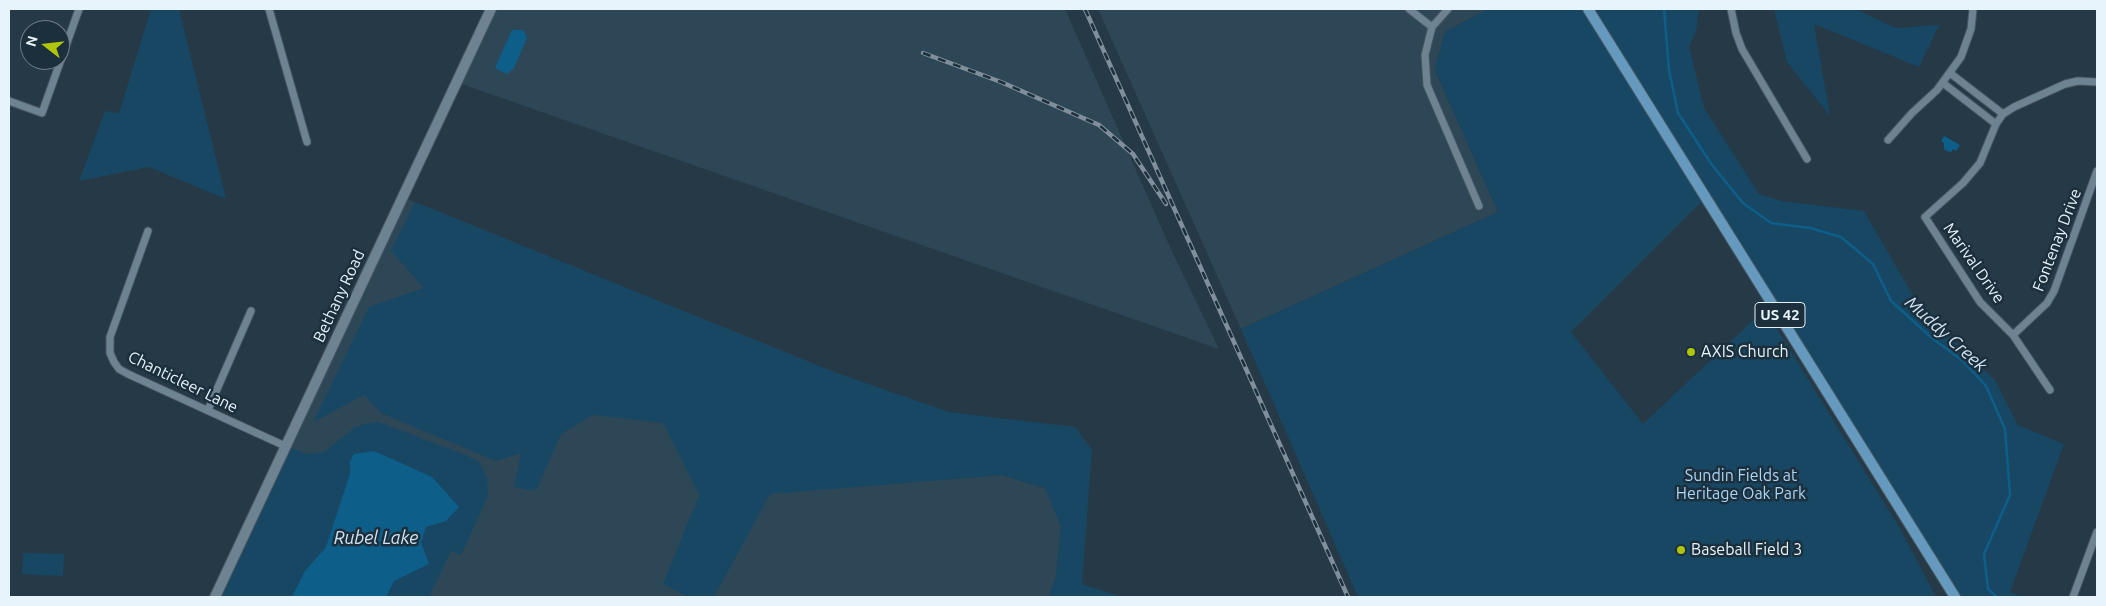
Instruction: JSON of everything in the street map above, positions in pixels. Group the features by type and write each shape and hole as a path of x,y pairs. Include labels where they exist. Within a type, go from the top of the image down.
{"main road":[{"name":"Bethany Road","path":"215,597 491,9"},
{"name":"US 42","path":"1588,9 1955,597"}],"street":[{"path":"9,101 42,113 79,9"},
{"path":"269,9 307,142"},
{"path":"1409,9 1432,27"},
{"path":"1731,9 1736,33 1742,49 1807,159"},
{"path":"1888,140 1942,83 1961,57 1971,29 1973,9"},
{"path":"1448,10 1432,27 1425,55 1427,85 1480,206"},
{"path":"1950,73 2003,114"},
{"name":"Marival Drive","path":"2050,390 2013,335 1980,302 1925,217 1963,183 1980,163 1996,124 2003,114 2014,107 2065,84 2078,81 2097,82"},
{"path":"1942,83 1996,124"},
{"name":"Fontenay Drive","path":"2013,335 2047,303 2054,291 2097,171"},
{"name":"Chanticleer Lane","path":"148,231 110,337 110,353 119,369 285,446"},
{"path":"208,410 250,310"},
{"path":"2074,597 2097,532"}],"shaded area":[{"path":"491,9 1065,9 1169,245 1219,349 456,82"},
{"path":"1098,9 1488,9 1445,32 1435,70 1498,212 1241,329"},
{"path":"402,197 834,372 770,493 1002,475 1045,488 1061,526 1056,576 1049,597 215,597"}],"green space":[{"path":"151,9 179,9 226,199 149,167 79,181 105,111 119,113"},
{"name":"Sundin Fields at Heritage Oak Park","path":"1488,9 1588,9 1592,15 1601,9 1699,9 1696,32 1689,46 1704,108 1759,194 1781,201 1864,211 1913,296 1933,314 1956,343 1995,380 2018,425 2064,444 2010,592 2022,597 1954,597 1706,197 1571,332 1643,424 1765,309 1899,527 1936,597 1358,597 1241,329 1498,212 1435,70 1445,32"},
{"path":"1774,9 1855,9 1896,28 1939,25 1919,67 1814,24 1830,116 1787,62"},
{"path":"415,202 834,372 949,412 1075,427 1092,450 1082,584 1122,597 1049,597 1056,576 1061,526 1045,488 1002,475 770,494 714,597 688,597 663,584 699,495 663,423 593,415 561,434 536,491 514,487 521,453 496,461 381,413 364,395 313,422 369,307 424,288 391,251"},
{"path":"378,422 466,455 480,463 487,478 488,496 461,555 451,551 429,597 215,597 285,446 308,454 324,452 354,428"},
{"path":"23,553 64,554 63,576 22,574"}],"water":[{"path":"512,30 523,30 527,38 514,68 507,74 495,68"},
{"path":"1944,136 1960,145 1956,151 1953,149 1951,152 1944,149 1944,143 1941,141"},
{"name":"Rubel Lake","path":"374,451 432,477 459,507 446,521 426,527 421,542 429,564 394,581 386,597 292,597 305,571 326,547 350,474 350,461 354,454"}],"waterway":[{"name":"Muddy Creek","path":"1664,9 1669,70 1678,113 1712,165 1743,203 1771,223 1810,228 1841,237 1873,264 1891,301 1932,338 1963,361 1986,386 2005,429 2010,495 1984,554 1988,589 1997,597"}],"railway":[{"path":"1085,9 1348,597"},
{"path":"923,53 1001,82 1099,125 1133,154 1166,204"}],"place":[{"name":"AXIS Church","path":"1691,352"},
{"name":"Baseball Field 3","path":"1681,550"}]}
